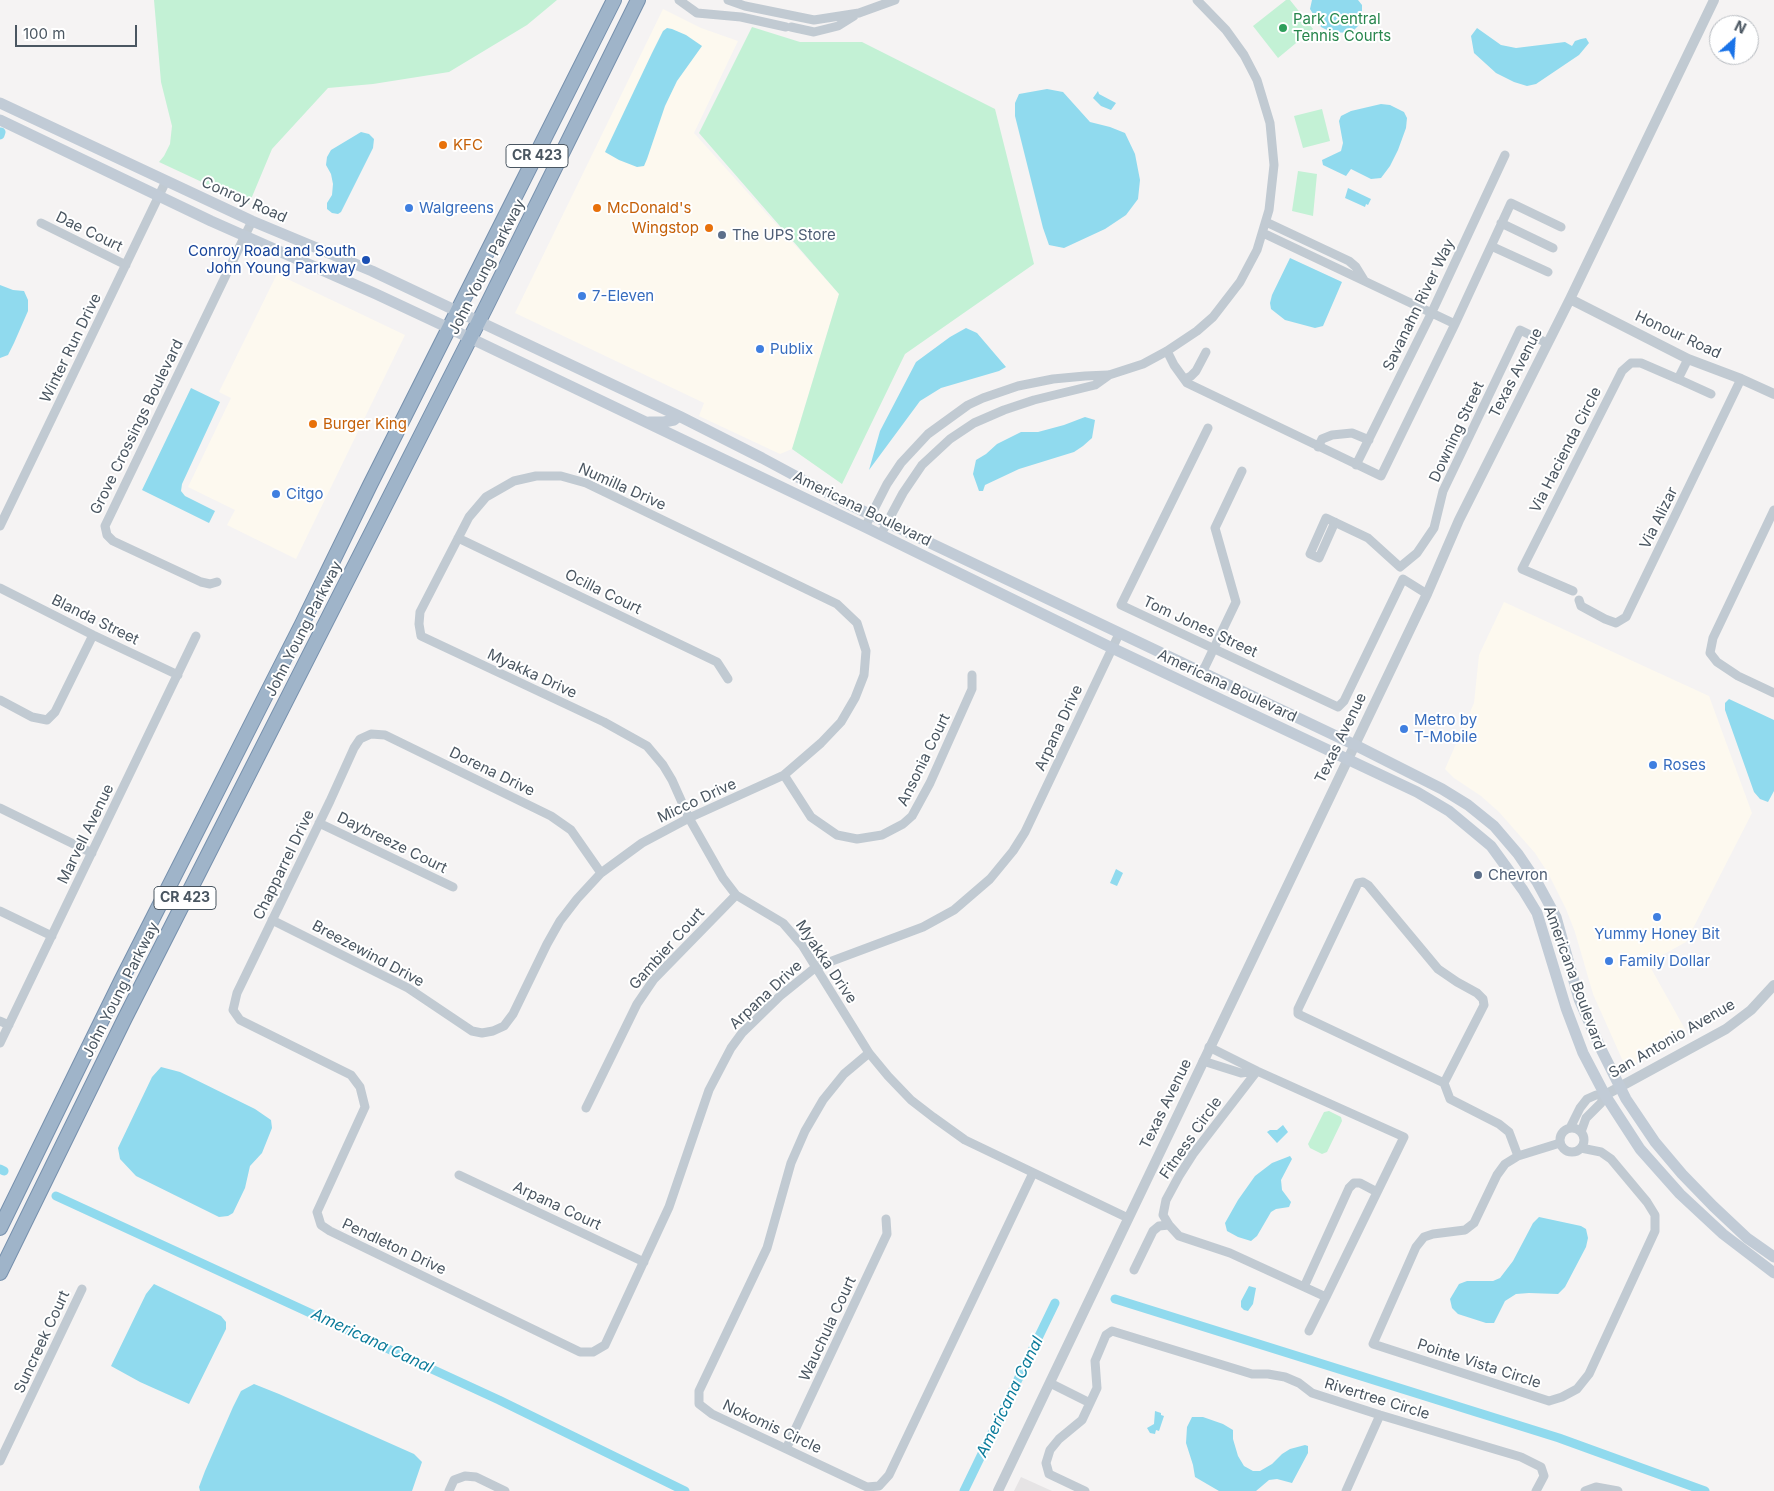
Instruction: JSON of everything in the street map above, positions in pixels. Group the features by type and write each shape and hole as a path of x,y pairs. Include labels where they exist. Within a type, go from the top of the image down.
{"highway":[{"name":"John Young Parkway","path":"0,1228 121,981 614,0"},
{"path":"628,21 633,0"},
{"name":"John Young Parkway","path":"0,1273 124,1018 470,338 638,0"},
{"path":"121,981 120,1005 124,1018"}],"main road":[{"name":"Conroy Road","path":"0,104 252,221 372,271 478,322"},
{"path":"0,120 245,236 368,290 470,338"},
{"name":"Americana Boulevard","path":"478,322 679,416 871,515 1355,745 1442,789 1468,805 1494,826 1518,854 1537,882 1556,917 1581,1006 1620,1088 1655,1142 1682,1174 1748,1238 1774,1257"},
{"name":"Americana Boulevard","path":"470,338 865,526 1112,648 1417,792 1449,810 1491,846 1537,913 1566,1008 1583,1053 1605,1095 1640,1149 1680,1194 1723,1234 1774,1273"},
{"path":"645,422 664,422 674,420 679,416"},
{"path":"754,474 762,458"},
{"path":"1523,890 1537,882"}],"street":[{"path":"679,0 697,14 741,17 814,32 838,26 859,14 895,0"},
{"path":"728,0 745,6 814,20 859,14"},
{"path":"881,534 903,493 922,464 958,434 974,423 1004,410 1034,400 1095,385 1109,376 1143,364 1167,351 1197,331 1213,317 1247,270 1263,233 1273,188 1272,136 1265,104 1257,80 1236,42 1215,17 1197,0"},
{"name":"Texas Avenue","path":"998,1491 1427,594 1459,520 1570,299 1714,0"},
{"name":"Savanahn River Way","path":"1356,465 1431,314 1505,155"},
{"name":"Winter Run Drive","path":"0,526 166,181"},
{"path":"1167,351 1187,383 1381,476 1511,203 1560,228"},
{"name":"Grove Crossings Boulevard","path":"218,582 210,584 200,582 113,541 107,535 105,526 252,221"},
{"path":"1266,222 1348,261 1356,267 1364,281"},
{"name":"Dae Court","path":"41,223 126,265"},
{"path":"1501,223 1553,248"},
{"path":"1263,233 1455,324"},
{"path":"1491,246 1548,272"},
{"name":"Honour Road","path":"1570,299 1688,359 1774,394"},
{"name":"Downing Street","path":"1335,522 1368,538 1400,568 1416,553 1434,528 1443,491 1520,330 1547,344"},
{"path":"1185,379 1196,370 1206,352"},
{"path":"1688,359 1678,379 1711,394"},
{"name":"Via Hacienda Circle","path":"1573,591 1522,569 1622,371 1630,363 1641,363 1678,379"},
{"path":"865,526 894,473 910,453 928,434 968,405 1018,386 1053,379 1109,376"},
{"name":"Via Alizar","path":"1579,600 1581,606 1616,623 1626,617 1741,379"},
{"name":"Tom Jones Street","path":"1208,428 1121,605 1338,707 1344,701 1403,579 1427,594"},
{"path":"1318,446 1322,439 1332,435 1352,433 1369,440"},
{"path":"1202,673 1236,602 1215,528 1242,471"},
{"name":"Numilla Drive","path":"420,612 469,517 486,497 514,481 536,476 561,476 586,483 837,604"},
{"path":"1774,510 1713,638 1710,653 1717,662 1738,676 1774,693"},
{"name":"Ocilla Court","path":"458,538 717,662 728,679"},
{"name":"Blanda Street","path":"0,588 178,675"},
{"name":"Micco Drive","path":"504,1026 514,1014 560,921 577,899 601,874 642,843 689,818 784,775 821,743 840,722 855,698 864,675 866,651 856,623 837,604"},
{"name":"Myakka Drive","path":"420,612 421,636 604,722 646,746 663,765 710,859 736,894 783,923 802,945 870,1054 911,1100 965,1140 1128,1218"},
{"name":"Arpana Drive","path":"580,1352 593,1352 605,1345 669,1207 709,1090 731,1048 742,1034 780,996 816,966 923,927 954,910 990,879 1024,832 1119,634"},
{"path":"0,700 32,717 47,720 55,712 93,635"},
{"name":"Marvell Avenue","path":"0,1043 196,636"},
{"name":"Ansonia Court","path":"784,775 811,817 837,835 856,839 882,835 903,824 912,816 930,783 972,689 972,676"},
{"name":"Dorena Drive","path":"354,748 360,739 371,734 385,736 551,816 571,830 601,874"},
{"name":"Chapparrel Drive","path":"237,993 354,748"},
{"path":"0,808 92,853"},
{"name":"Daybreeze Court","path":"319,823 453,887"},
{"path":"1444,1083 1484,1005 1483,999 1477,993 1438,969 1368,884 1358,883 1298,1009 1298,1014 1444,1083 1450,1099 1500,1124 1509,1132 1518,1156"},
{"name":"Gambier Court","path":"586,1108 637,1004 654,979 736,894"},
{"path":"0,912 52,936"},
{"name":"Breezewind Drive","path":"272,920 408,988 472,1031 482,1033 504,1026"},
{"name":"San Antonio Avenue","path":"1605,1095 1726,1029 1751,1010 1774,985"},
{"name":"Pendleton Drive","path":"237,993 233,1010 240,1020 351,1075 360,1087 365,1107 317,1212 321,1224 330,1231 580,1352"},
{"path":"0,1021 9,1025"},
{"path":"1209,1047 1257,1071 1404,1137 1309,1331"},
{"name":"Nokomis Circle","path":"870,1054 844,1074 823,1100 805,1131 791,1163 767,1248 699,1391 699,1404 712,1414 867,1487 879,1486 889,1475 1033,1173"},
{"path":"1203,1061 1241,1073 1257,1071"},
{"name":"Fitness Circle","path":"1168,1225 1163,1215 1166,1200 1179,1176 1193,1154 1257,1071"},
{"path":"1560,1143 1562,1133 1570,1128 1587,1099 1596,1095 1605,1095 1601,1103 1586,1118 1581,1132"},
{"path":"1570,1128 1581,1132 1584,1140 1581,1148"},
{"name":"Pointe Vista Circle","path":"1560,1143 1564,1149 1569,1151 1581,1148 1601,1152 1610,1159 1647,1202 1655,1215 1656,1231 1589,1374 1577,1389 1549,1401 1373,1344 1416,1247 1424,1237 1465,1230 1474,1223 1497,1175 1505,1164 1518,1156 1560,1143"},
{"name":"Arpana Court","path":"459,1175 644,1262"},
{"path":"1304,1286 1349,1188 1354,1183 1360,1183 1377,1192"},
{"name":"Wauchula Court","path":"786,1449 887,1234 886,1219"},
{"path":"1134,1270 1153,1231 1160,1226 1168,1225 1178,1236 1230,1253 1326,1297"},
{"name":"Suncreek Court","path":"0,1461 82,1289"},
{"name":"Rivertree Circle","path":"1085,1491 1049,1474 1046,1463 1050,1450 1058,1439 1082,1420 1097,1388 1095,1361 1106,1335 1112,1331 1252,1374 1285,1377 1299,1383 1312,1393 1521,1457 1541,1467 1544,1476 1536,1491"},
{"path":"1050,1384 1090,1403"},
{"path":"1346,1491 1380,1415"},
{"path":"448,1491 454,1480 465,1476 476,1477 505,1491"},
{"path":"1586,1491 1596,1487 1618,1491"}],"shaded area":[{"path":"663,9 701,28 738,41 694,133 839,294 792,449 780,454 699,416 704,403 515,313"},
{"path":"277,274 405,335 296,559 227,525 235,510 188,487 231,398 219,392"},
{"path":"1504,602 1709,696 1752,813 1686,942 1648,963 1686,1031 1685,1036 1626,1068 1593,994 1575,932 1566,909 1548,873 1535,853 1499,812 1445,769 1474,703 1479,655"},
{"path":"1021,1477 1052,1491 1014,1491"}],"green space":[{"path":"154,0 557,0 527,25 449,72 373,84 328,88 272,149 249,204 159,162 170,144 172,126 161,82"},
{"name":"Park Central Tennis Courts","path":"1286,0 1290,0 1313,29 1278,58 1253,26"},
{"path":"752,27 800,42 862,42 995,109 1034,264 905,354 842,484 792,449 839,294 699,133"},
{"path":"1322,109 1330,141 1303,148 1294,116"},
{"path":"1298,171 1317,174 1313,216 1292,211"},
{"path":"1329,1111 1341,1117 1342,1121 1327,1152 1322,1154 1310,1148 1308,1144 1324,1112"}],"water":[{"path":"1312,0 1358,0 1362,5 1362,18 1358,26 1351,33 1331,32 1321,27 1310,9"},
{"path":"667,28 686,35 702,46 677,81 665,106 644,166 637,167 605,152 663,31"},
{"path":"1477,28 1501,45 1516,48 1565,42 1572,46 1575,41 1586,38 1589,43 1579,55 1536,84 1527,86 1496,73 1474,53 1471,36"},
{"path":"1047,89 1063,92 1090,122 1125,133 1135,154 1140,180 1138,199 1126,215 1105,229 1064,248 1049,245 1015,116 1015,103 1019,94"},
{"path":"1098,91 1099,94 1116,103 1111,110 1101,106 1093,98"},
{"path":"1381,104 1390,105 1404,112 1407,118 1406,128 1398,150 1381,178 1371,179 1351,169 1346,176 1323,165 1322,160 1341,151 1343,143 1339,121 1341,116 1351,111"},
{"path":"361,132 369,134 374,139 373,148 341,212 338,214 332,213 327,209 327,203 332,195 333,184 331,174 326,165 327,157 331,150"},
{"path":"1348,188 1371,199 1368,205 1366,204 1365,207 1345,198"},
{"path":"1290,258 1342,282 1323,326 1315,328 1285,320 1271,309 1272,295"},
{"path":"0,285 13,290 24,291 28,300 28,311 8,355 0,358"},
{"path":"966,328 977,333 1006,367 999,371 941,388 920,401 869,470 880,431 916,362 950,337"},
{"path":"191,388 220,402 182,484 181,491 185,496 215,511 209,523 142,490"},
{"path":"1085,417 1095,420 1092,438 1083,446 1074,452 1019,469 985,485 983,491 979,491 973,474 976,460 997,444 1021,432 1038,432"},
{"path":"1729,699 1774,720 1774,791 1768,802 1760,799 1754,792 1725,710 1725,703"},
{"path":"1116,869 1123,873 1117,886 1110,883"},
{"path":"161,1067 180,1072 255,1109 271,1120 272,1128 262,1153 250,1166 245,1188 233,1213 228,1216 219,1217 136,1176 120,1159 118,1148 152,1077"},
{"path":"1283,1125 1288,1132 1277,1143 1267,1132 1277,1130"},
{"path":"1290,1156 1292,1159 1281,1180 1282,1190 1291,1202 1289,1207 1276,1209 1271,1212 1257,1236 1251,1241 1227,1231 1225,1223 1255,1176 1272,1163"},
{"path":"1539,1217 1581,1226 1586,1229 1588,1238 1586,1247 1565,1287 1558,1294 1516,1294 1505,1301 1494,1323 1486,1323 1458,1314 1452,1308 1450,1299 1459,1284 1467,1281 1493,1281 1500,1278 1513,1261 1533,1223"},
{"path":"154,1284 221,1316 226,1322 226,1329 189,1404 140,1382 111,1366 146,1294"},
{"path":"1249,1286 1256,1288 1253,1304 1248,1311 1241,1307 1241,1301"},
{"path":"254,1384 414,1454 422,1462 412,1491 200,1491 199,1487 205,1471 241,1391"},
{"path":"1155,1411 1164,1416 1159,1431 1156,1430 1155,1434 1150,1433 1147,1428 1154,1424"},
{"path":"1192,1417 1203,1417 1223,1424 1233,1430 1233,1439 1238,1456 1244,1466 1253,1471 1260,1471 1272,1464 1290,1449 1305,1445 1308,1446 1308,1453 1292,1483 1277,1479 1269,1480 1256,1491 1219,1491 1195,1477 1186,1443 1187,1427"}],"waterway":[{"name":"Americana Canal","path":"0,1169 4,1171"},
{"name":"Americana Canal","path":"56,1196 499,1400 685,1491"},
{"path":"1115,1299 1559,1438 1705,1491"},
{"name":"Americana Canal","path":"964,1491 1055,1303"}],"place":[{"name":"Park Central Tennis Courts","path":"1283,28"},
{"name":"KFC","path":"443,145"},
{"name":"Walgreens","path":"409,208"},
{"name":"McDonald's","path":"597,208"},
{"name":"Wingstop","path":"709,228"},
{"name":"The UPS Store","path":"722,235"},
{"name":"Conroy Road and South John Young Parkway","path":"366,260"},
{"name":"7-Eleven","path":"582,296"},
{"name":"Publix","path":"760,349"},
{"name":"Burger King","path":"313,424"},
{"name":"Citgo","path":"276,494"},
{"name":"Metro by T-Mobile","path":"1404,729"},
{"name":"Roses","path":"1653,765"},
{"name":"Chevron","path":"1478,875"},
{"name":"Yummy Honey Bit","path":"1657,917"},
{"name":"Family Dollar","path":"1609,961"}]}
